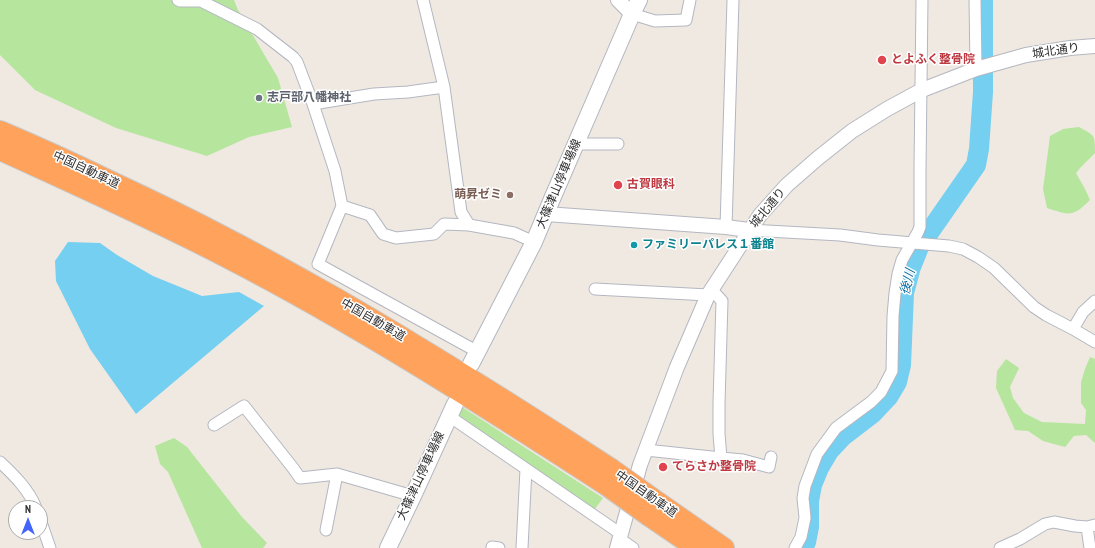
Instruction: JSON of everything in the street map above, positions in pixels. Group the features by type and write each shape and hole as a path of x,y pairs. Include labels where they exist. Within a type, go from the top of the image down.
{"highway":[{"name":"中国自動車道","path":"0,131 80,167 229,239 383,325 535,419 608,477 651,507 724,548"},
{"name":"中国自動車道","path":"0,150 148,218 224,256 300,297 608,477"},
{"name":"中国自動車道","path":"651,507 696,548"}],"main road":[{"name":"大篠津山停車場線","path":"474,358 534,242 639,0"},
{"name":"大篠津山停車場線","path":"388,548 452,410"}],"street":[{"path":"178,0 201,1 256,28 293,57 297,62 313,104 335,171 342,206 318,264 474,358"},
{"path":"422,0 444,87 461,212 468,225"},
{"path":"618,0 632,14 655,21 686,20 690,0"},
{"path":"726,227 733,0"},
{"path":"795,548 801,537 805,518 803,498 805,486 817,454 836,428 871,402 881,392 892,371 893,316 898,274 902,260 914,243 920,227 922,0"},
{"path":"975,0 976,69"},
{"name":"城北通り","path":"619,540 640,465 676,367 710,292 749,230 760,215 787,185 852,131 887,109 922,90 976,69 1026,55 1070,48 1095,46"},
{"path":"313,104 374,94 408,92 444,87"},
{"path":"576,144 618,144"},
{"path":"342,206 370,215 383,234 396,238 434,234 444,224 468,225 514,233 534,242"},
{"path":"546,214 749,230 840,235 949,246 963,249 994,268 1034,306 1046,315 1095,342"},
{"path":"596,289 710,292 722,301 719,404 721,458"},
{"path":"1073,329 1082,312 1095,301"},
{"path":"214,425 244,406 300,478 336,474 413,496"},
{"path":"452,410 619,540 633,548"},
{"path":"646,450 742,460 769,467 771,457"},
{"path":"0,462 24,488 32,500"},
{"path":"522,548 526,469"},
{"path":"326,530 336,474"},
{"path":"1000,548 1021,544 1045,524 1054,522 1075,526 1091,526 1090,548"}],"green space":[{"path":"0,0 234,0 238,10 278,78 292,127 249,137 207,156 116,128 35,90 0,55"},
{"path":"1079,127 1091,134 1095,142 1095,153 1076,173 1090,200 1079,210 1074,212 1060,212 1047,208 1043,189 1050,136 1063,129"},
{"path":"1090,357 1095,359 1095,443 1086,435 1074,436 1065,447 1043,441 1028,431 1015,430 996,388 997,371 1006,359 1019,368 1010,387 1013,398 1024,413 1042,422 1085,424 1086,410 1081,403 1081,382"},
{"path":"459,405 603,498 595,509 456,414"},
{"path":"174,438 187,447 242,517 267,543 263,548 202,548 168,472 160,464 155,446"}],"water":[{"path":"68,242 100,243 117,255 153,276 202,296 239,292 264,306 136,414 90,349 56,281 55,261"}],"waterway":[{"name":"後川","path":"803,548 806,542 809,527 809,501 812,485 819,468 829,451 843,436 873,413 888,397 897,382 901,365 904,293 911,267 919,247 976,165 979,149 983,92 983,0"}],"place":[{"name":"とよふく整骨院","path":"882,60"},
{"name":"志戸部八幡神社","path":"259,98"},
{"name":"古賀眼科","path":"618,185"},
{"name":"萌昇ゼミ","path":"510,195"},
{"name":"ファミリーパレス１番館","path":"634,245"},
{"name":"てらさか整骨院","path":"663,467"}]}
